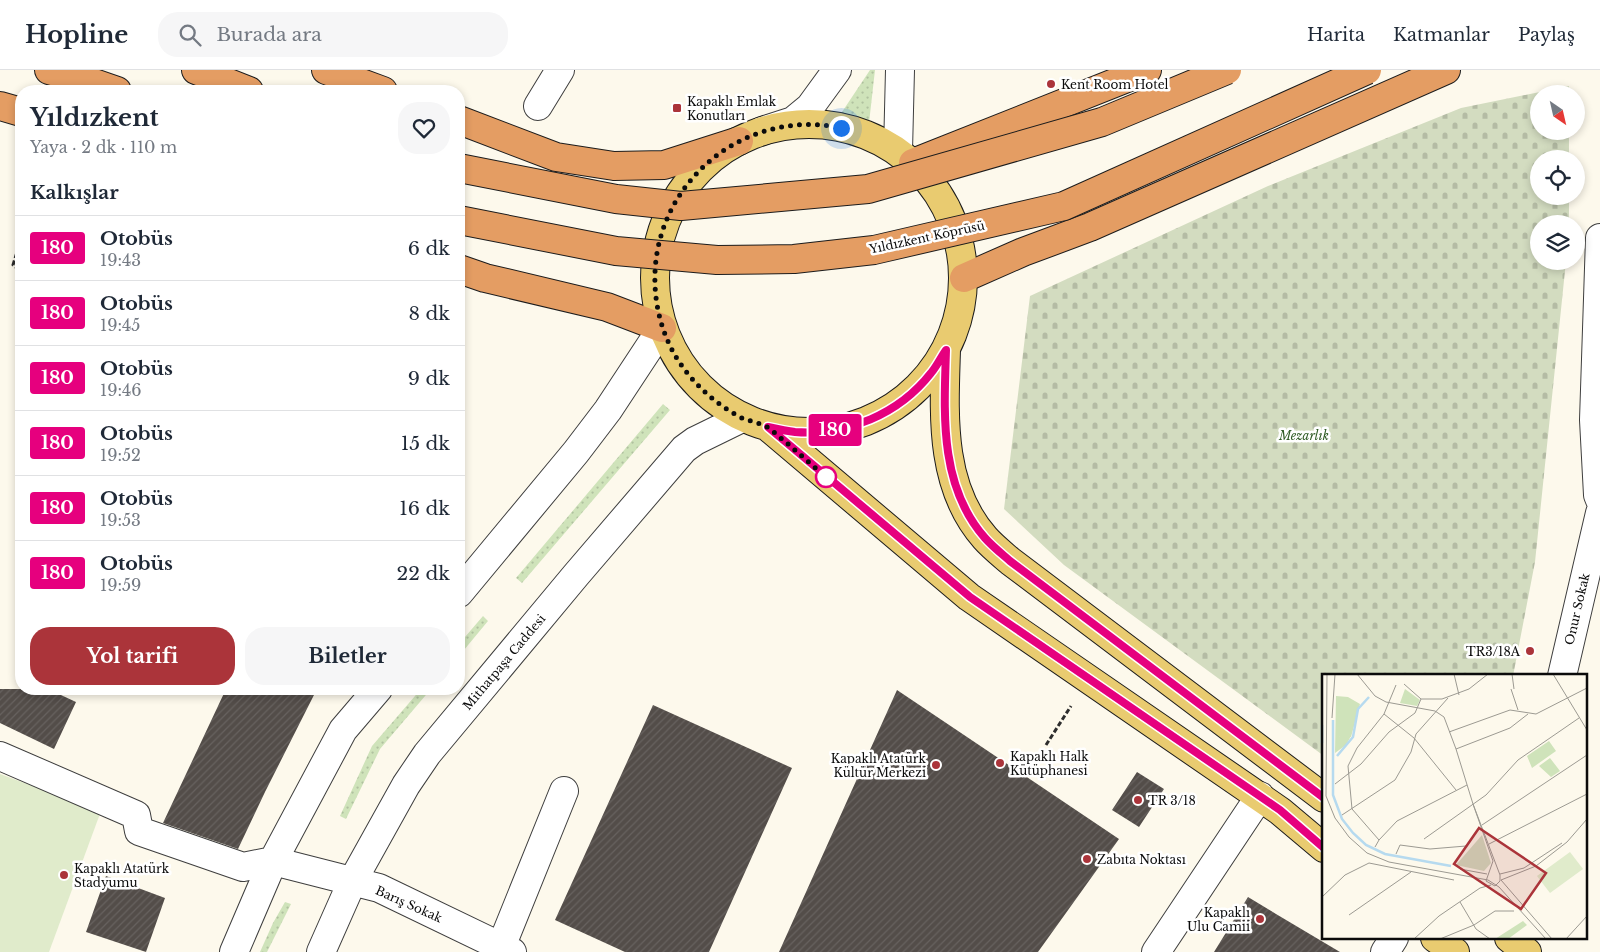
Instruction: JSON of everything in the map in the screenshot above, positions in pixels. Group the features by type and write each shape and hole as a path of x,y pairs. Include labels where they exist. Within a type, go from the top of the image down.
{"highway":[{"path":"49,70 100,85"},
{"path":"196,70 234,85"},
{"path":"326,70 367,85"},
{"path":"905,157 1147,70"},
{"path":"465,169 616,199 681,206 868,189 1102,122 1228,70"},
{"name":"Yıldızkent Köprüsü","path":"465,221 616,252 717,260 794,259 874,250 1064,206 1367,70"},
{"path":"964,278 1023,252 1090,227 1446,70"},
{"path":"0,106 15,110"},
{"path":"465,122 556,157 614,166 664,165 751,136"},
{"path":"465,271 485,278 608,307 662,328"}],"main road":[{"path":"807,124 852,130 874,138 905,157 927,179 940,196 950,215 962,256 964,278 961,303 955,327 946,350 932,372 914,391 893,407 870,420 846,428 820,432 794,432 768,427 742,418 716,402 693,381 676,356 662,328 656,302 655,274 658,247 666,220 679,196 696,174 716,156 751,136 792,125 807,124"},
{"path":"946,350 944,406 948,460 963,504 984,537 1010,561 1322,796"},
{"path":"768,427 970,597 1280,810 1322,846"},
{"path":"1438,940 1454,952"},
{"path":"1512,940 1527,952"}],"street":[{"path":"538,106 560,70"},
{"path":"751,136 793,120 810,107 837,70"},
{"path":"900,70 905,157"},
{"path":"1600,238 1594,420 1598,495 1600,500"},
{"path":"465,586 608,410 662,328"},
{"name":"Mithatpaşa Caddesi","path":"321,952 352,882 406,785 427,754 684,449 695,441 742,418"},
{"name":"Onur Sokak","path":"1562,674 1600,513"},
{"path":"234,952 273,861 343,730 373,695"},
{"path":"0,756 136,815 139,831 243,867 273,861"},
{"path":"507,949 564,792"},
{"path":"1156,952 1260,796"},
{"name":"Barış Sokak","path":"273,861 379,888 507,949"},
{"path":"1385,952 1393,940"}],"path":[{"path":"1046,745 1071,705"}],"green space":[{"path":"870,70 875,70 869,123 838,118"},
{"name":"Mezarlık","path":"1530,94 1530,140 1569,140 1569,150 1530,150 1530,205 1569,205 1569,215 1530,215 1530,270 1565,270 1535,562 1513,674 1322,674 1322,755 1064,565 1004,509 1030,296 1268,186 1461,108"},
{"path":"663,404 670,410 522,583 516,578"},
{"path":"483,616 488,621 465,649 465,637"},
{"path":"416,695 426,695 380,749 346,819 340,816 372,746"},
{"path":"0,774 101,811 49,952 0,952"},
{"path":"285,902 291,904 267,952 260,952 273,923"}],"building":[{"path":"0,689 15,689 15,695 61,695 76,702 54,749 0,723"},
{"name":"Kapaklı Atatürk Kültür Merkezi","path":"897,690 1119,839 1038,952 779,952"},
{"path":"223,695 314,695 238,849 163,823"},
{"path":"653,705 792,768 709,952 625,952 555,920"},
{"name":"TR 3/18","path":"1137,772 1164,789 1139,827 1112,810"},
{"path":"106,876 165,898 146,952 86,932"},
{"name":"Kapaklı Ulu Camii","path":"1248,897 1276,914 1340,952 1214,952"}],"bus line":[{"name":"180","path":"1322,796 1010,561 984,537 967,512 956,487 948,460 944,406 946,350 932,372 914,391 893,407 870,420 846,428 820,432 794,432 768,427 970,597 1280,810 1322,846"}],"place":[{"name":"Kent Room Hotel","path":"1051,84"},
{"name":"Kapaklı Emlak Konutları","path":"677,108"},
{"name":"TR3/18A","path":"1530,651"},
{"name":"Kapaklı Halk Kütüphanesi","path":"1000,763"},
{"name":"Kapaklı Atatürk Kültür Merkezi","path":"936,765"},
{"name":"TR 3/18","path":"1138,800"},
{"name":"Zabıta Noktası","path":"1087,859"},
{"name":"Kapaklı Atatürk Stadyumu","path":"64,875"},
{"name":"Kapaklı Ulu Camii","path":"1260,919"}],"route":[{"path":"826,477 831,481 768,427 742,418 716,402 693,381 676,356 662,328 656,302 655,274 658,247 666,220 687,185 716,156 739,141 762,131 807,124 841,128"}]}
